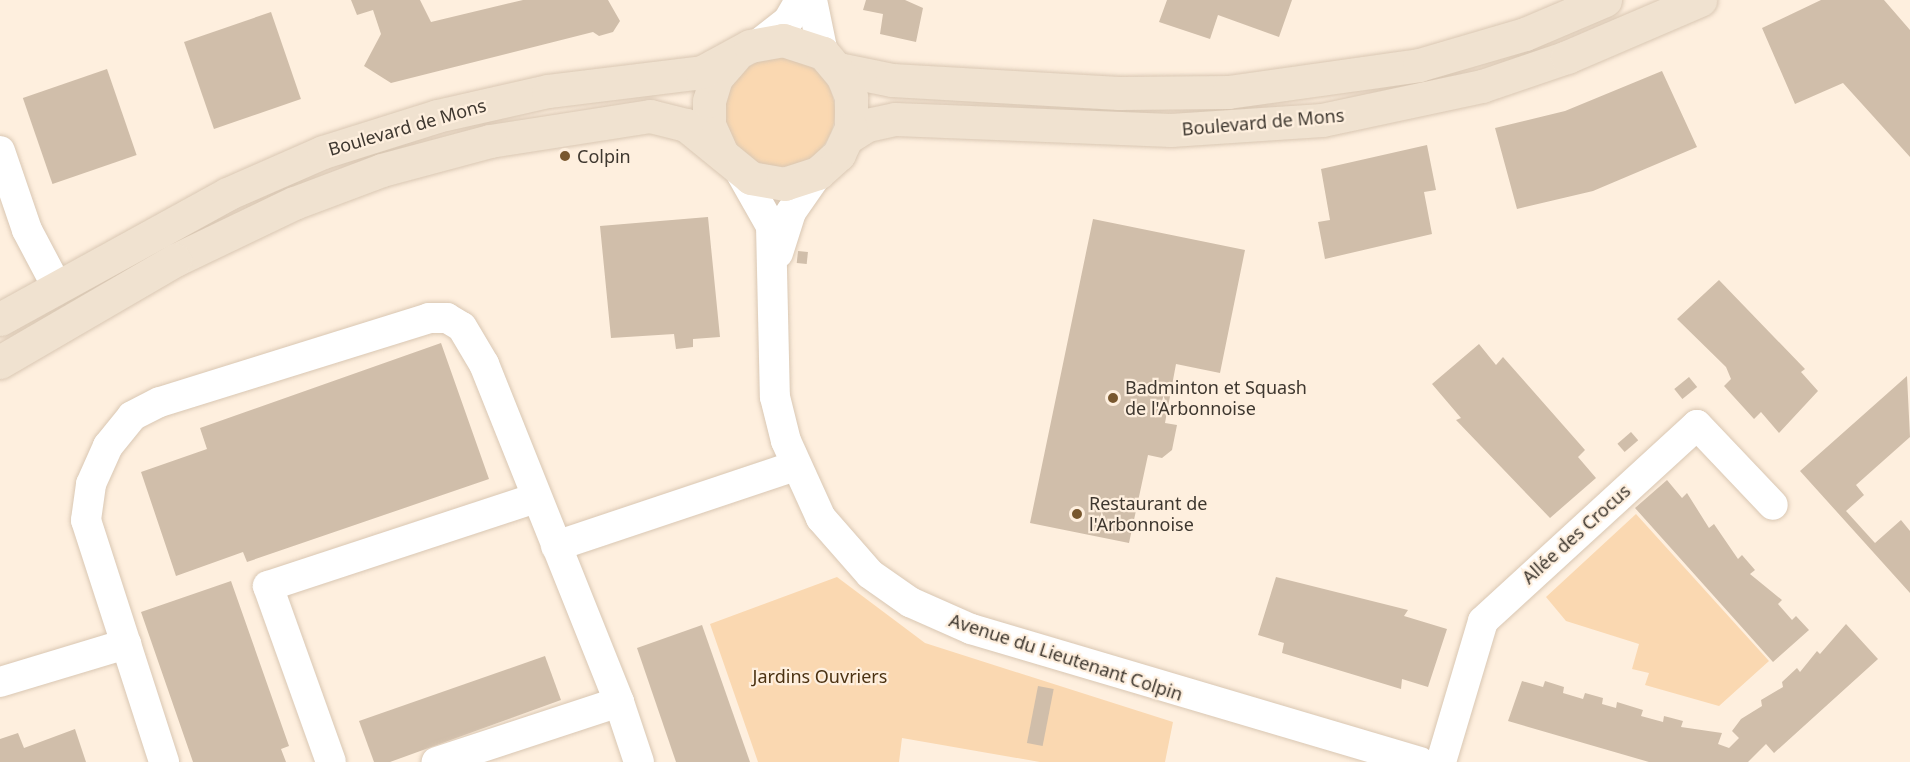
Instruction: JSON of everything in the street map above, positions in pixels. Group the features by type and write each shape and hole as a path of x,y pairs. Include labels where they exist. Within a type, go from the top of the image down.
{"main road":[{"name":"Boulevard de Mons","path":"0,319 56,285 227,194 370,135 548,91 702,72 751,47 793,41 830,61 892,80 1119,93 1228,92 1419,64 1526,34 1605,0"},
{"name":"Boulevard de Mons","path":"0,362 103,299 238,229 342,184 437,154 650,116 686,125 732,164 785,184 818,173 848,137 867,125 895,119 1171,130 1322,120 1482,86 1598,45 1700,0"},
{"path":"732,164 709,125 709,101 716,78 751,47"},
{"path":"830,61 851,97 848,137"}],"street":[{"path":"751,47 788,21 801,0"},
{"path":"812,0 830,61"},
{"path":"0,151 27,230 56,285"},
{"name":"Avenue du Lieutenant Colpin","path":"732,164 769,220 776,267 775,397 795,466 822,518 854,558 929,612 1137,680 1420,762"},
{"name":"Avenue du Lieutenant Colpin","path":"776,267 791,212 818,173"},
{"path":"164,762 86,520 91,484 108,446 132,416 160,402 429,318 447,318 462,327 484,364 619,702 639,762"},
{"name":"Allée des Crocus","path":"1441,762 1484,621 1697,425 1773,505"},
{"path":"556,546 795,466"},
{"path":"331,762 268,586 536,498"},
{"path":"0,682 126,644"},
{"path":"443,761 619,702"}],"green space":[{"path":"780,57 801,61 819,73 831,91 835,112 831,133 819,151 801,163 780,167 759,163 741,151 729,133 725,112 729,91 741,73 759,61"},
{"path":"1636,514 1769,661 1719,706 1645,685 1649,673 1632,669 1639,644 1566,621 1546,597"},
{"name":"Jardins Ouvriers","path":"837,577 925,643 1173,722 1165,762 1040,762 902,738 899,762 758,762 710,624"}],"building":[{"path":"351,0 420,0 431,22 523,0 608,0 620,21 613,32 599,36 593,32 391,83 364,66 381,34 373,10 357,15"},
{"path":"866,0 905,0 923,8 916,42 880,34 883,14 863,10"},
{"path":"1167,0 1292,0 1279,37 1218,15 1210,39 1159,22"},
{"path":"1821,0 1884,0 1910,30 1910,157 1843,83 1795,104 1762,28"},
{"path":"271,12 301,99 214,129 184,42"},
{"path":"107,69 137,155 52,184 23,98"},
{"path":"1662,71 1697,147 1593,191 1517,209 1495,128 1565,111"},
{"path":"1427,145 1436,190 1424,192 1432,234 1325,259 1318,222 1330,220 1321,169"},
{"path":"708,217 720,337 693,339 693,347 676,349 674,334 611,338 600,226"},
{"name":"Badminton et Squash de l'Arbonnoise","path":"1093,219 1245,250 1220,373 1176,364 1165,423 1177,425 1172,450 1162,458 1148,455 1129,543 1030,523"},
{"path":"798,251 808,252 807,264 797,263"},
{"path":"1719,280 1805,369 1801,372 1818,391 1779,433 1761,412 1754,419 1724,386 1731,379 1726,367 1677,319"},
{"path":"441,343 489,479 247,562 243,552 176,576 141,472 207,449 200,428"},
{"path":"1479,344 1496,365 1503,357 1585,450 1578,457 1596,478 1550,518 1456,420 1461,418 1432,384"},
{"path":"1907,376 1910,437 1856,485 1864,495 1846,511 1875,543 1901,520 1910,531 1910,593 1800,471"},
{"path":"1689,377 1697,387 1682,399 1674,389"},
{"path":"1631,432 1638,440 1625,452 1617,444"},
{"path":"1667,480 1682,498 1687,493 1709,528 1714,524 1738,559 1742,555 1755,570 1750,574 1782,600 1778,604 1792,620 1796,616 1809,630 1773,662 1635,508"},
{"path":"1276,577 1408,610 1404,616 1447,629 1428,687 1402,679 1401,689 1282,653 1284,643 1258,635"},
{"path":"231,581 289,746 281,749 286,762 193,762 141,612"},
{"path":"1846,624 1878,659 1774,753 1766,744 1748,762 1649,762 1508,721 1522,681 1543,687 1545,681 1564,687 1563,693 1583,699 1585,693 1603,698 1602,704 1616,708 1617,702 1643,710 1641,716 1663,722 1664,716 1683,721 1681,727 1722,733 1718,744 1729,748 1739,738 1732,731 1741,719 1762,706 1761,700 1783,687 1782,682 1797,668 1800,672 1817,651 1820,654"},
{"path":"702,625 750,762 676,762 637,648"},
{"path":"545,656 561,700 390,762 374,762 359,721"},
{"path":"1038,686 1054,689 1043,746 1027,743"},
{"path":"75,729 86,762 0,762 0,739 18,733 24,748"}],"place":[{"name":"Colpin","path":"565,156"},
{"name":"Badminton et Squash de l'Arbonnoise","path":"1113,398"},
{"name":"Restaurant de l'Arbonnoise","path":"1077,514"}]}
